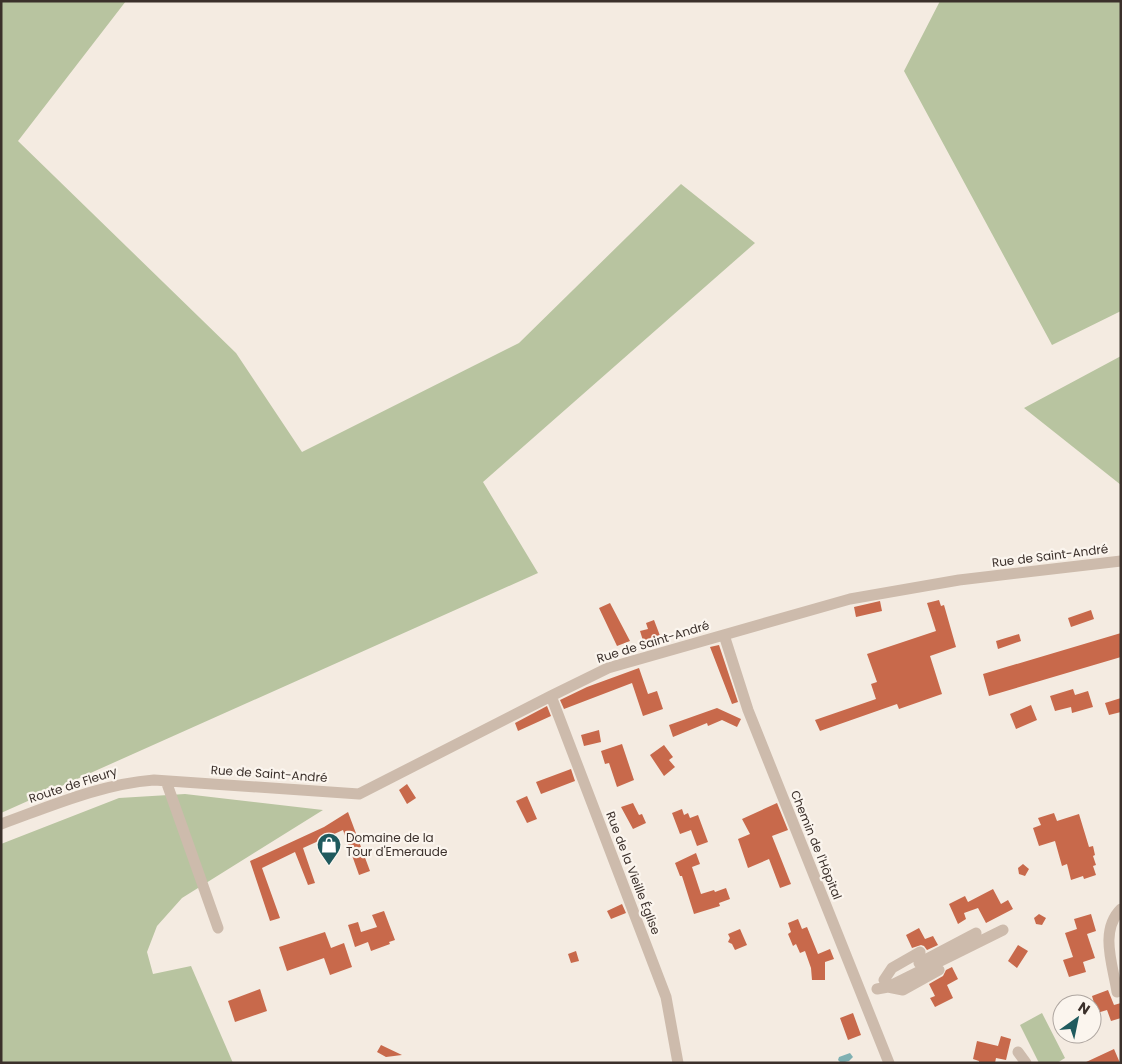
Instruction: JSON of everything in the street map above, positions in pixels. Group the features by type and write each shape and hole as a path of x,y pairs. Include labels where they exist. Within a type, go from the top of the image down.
{"street":[{"name":"Rue de Saint-André","path":"160,780 359,794 608,668 850,599 958,580 1121,561"},
{"name":"Chemin de l'Hôpital","path":"724,635 748,710 890,1063"},
{"name":"Rue de la Vieille Église","path":"551,696 666,998 678,1063"},
{"path":"160,780 218,928"},
{"name":"Route de Fleury","path":"1,824 81,795 128,782 160,780"},
{"path":"1117,992 1108,938 1114,916 1121,909"},
{"path":"883,985 1003,930"},
{"path":"862,996 976,933"},
{"path":"883,985 892,968 920,952"},
{"path":"883,985 903,990 939,970"},
{"path":"1018,1052 1026,1063"}],"green space":[{"path":"1,1 126,1 18,141 236,353 302,452 519,343 681,184 755,243 483,482 538,573 1,813"},
{"path":"940,1 1121,1 1121,311 1052,345 904,71"},
{"path":"1121,356 1121,485 1024,408"},
{"path":"185,794 323,810 182,898 157,926 147,952 153,974 191,966 233,1063 1,1063 1,844 119,798"},
{"path":"1042,1013 1052,1033 1052,1044 1058,1044 1065,1058 1057,1063 1039,1063 1020,1025"}],"water":[{"path":"850,1053 853,1057 849,1061 841,1063 838,1060 839,1057"}],"building":[{"path":"939,600 941,606 944,605 956,647 930,656 942,694 899,709 897,704 820,731 815,720 876,699 871,684 877,682 867,654 936,631 927,603"},
{"path":"880,601 882,611 856,617 854,607"},
{"path":"610,603 630,641 617,646 599,608"},
{"path":"1091,610 1094,619 1071,627 1068,618"},
{"path":"654,620 662,641 645,647 640,631 648,629 646,623"},
{"path":"1121,633 1121,657 989,696 983,674"},
{"path":"1019,634 1021,641 998,649 996,641"},
{"path":"719,645 738,702 732,704 710,647"},
{"path":"639,668 648,694 657,691 663,709 643,716 632,683 564,709 560,700 587,687"},
{"path":"1073,689 1075,695 1088,691 1093,707 1072,713 1071,707 1055,711 1050,696"},
{"path":"1121,698 1121,712 1109,715 1105,703"},
{"path":"1031,705 1037,720 1016,729 1010,714"},
{"path":"547,706 551,716 518,731 515,723"},
{"path":"717,708 741,719 737,727 722,720 708,726 707,723 673,737 669,725"},
{"path":"599,730 601,742 584,746 581,735"},
{"path":"622,744 634,780 617,787 609,763 605,764 601,751"},
{"path":"664,745 673,757 669,760 675,767 664,776 650,755"},
{"path":"571,769 575,781 541,794 536,782"},
{"path":"407,784 416,798 407,804 399,790"},
{"path":"527,796 537,819 527,823 516,801"},
{"path":"633,803 639,815 642,814 646,823 633,829 621,807"},
{"path":"777,803 788,830 772,836 791,884 780,888 769,859 748,868 738,839 750,834 742,819"},
{"path":"682,809 684,815 688,813 690,818 698,815 708,842 697,846 691,830 680,834 672,813"},
{"path":"348,812 370,871 359,875 343,830 303,848 315,883 308,885 295,852 262,868 280,918 270,921 250,861 324,827"},
{"path":"1054,813 1057,821 1079,814 1089,847 1093,846 1095,855 1093,856 1096,865 1093,866 1096,875 1084,879 1083,876 1071,880 1067,864 1062,866 1055,841 1039,846 1033,828 1041,825 1038,818"},
{"path":"696,853 700,864 692,867 701,894 726,888 730,899 719,903 720,906 694,914 682,876 680,876 675,863"},
{"path":"1023,864 1029,869 1025,876 1019,874 1018,868"},
{"path":"993,889 1001,904 1008,900 1013,909 986,923 978,908 964,913 966,919 958,924 949,904 965,896 968,902"},
{"path":"622,904 626,913 611,919 607,911"},
{"path":"384,911 395,940 389,942 390,944 371,951 368,942 355,947 348,925 358,922 361,932 377,927 372,915"},
{"path":"1039,914 1046,918 1042,925 1036,924 1034,918"},
{"path":"1091,914 1096,931 1087,934 1095,958 1083,962 1086,972 1069,977 1063,960 1073,957 1065,933 1077,929 1074,919"},
{"path":"798,919 802,929 807,927 818,954 830,949 834,959 825,962 825,980 812,980 811,968 805,951 800,953 796,944 793,946 788,934 791,932 788,923"},
{"path":"919,928 925,939 933,936 938,945 927,950 921,945 912,948 906,935"},
{"path":"740,929 747,945 735,950 732,944 728,942 730,938 728,934"},
{"path":"325,932 331,948 344,943 352,967 330,975 324,958 287,971 279,947"},
{"path":"1018,945 1028,951 1017,968 1008,961"},
{"path":"576,951 579,961 571,963 568,954"},
{"path":"952,967 958,979 947,985 953,998 935,1007 930,998 935,996 929,984 943,976 946,970"},
{"path":"260,989 267,1011 235,1022 228,1001"},
{"path":"1108,990 1114,1005 1121,1003 1121,1018 1111,1021 1107,1010 1102,1012 1102,994 1097,994"},
{"path":"853,1013 861,1035 848,1040 840,1018"},
{"path":"1001,1036 1011,1039 1006,1060 996,1058 995,1063 979,1063 979,1061 973,1059 977,1041 998,1046"},
{"path":"381,1045 402,1055 386,1057 377,1052"},
{"path":"1114,1049 1120,1063 1084,1063"}],"place":[{"name":"Domaine de la Tour d'Emeraude","path":"329,866"}]}
